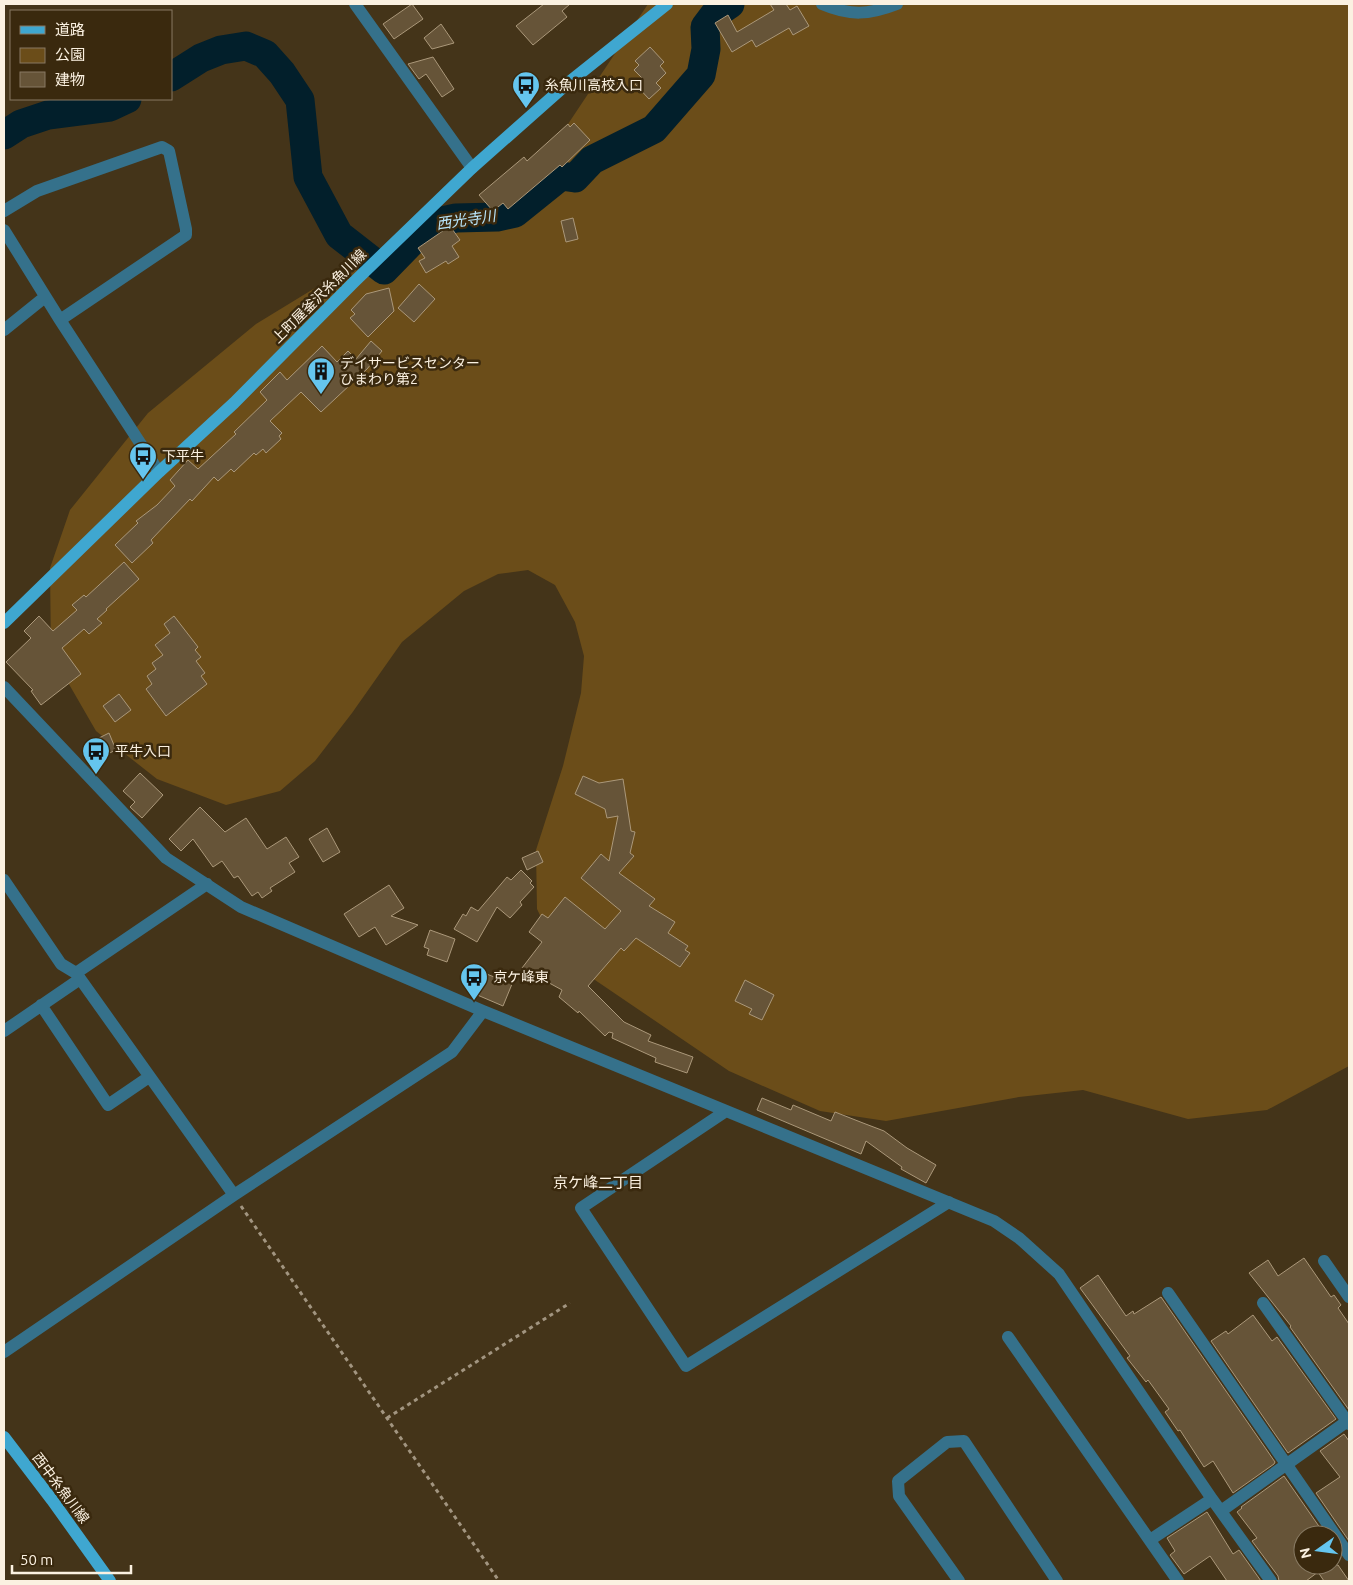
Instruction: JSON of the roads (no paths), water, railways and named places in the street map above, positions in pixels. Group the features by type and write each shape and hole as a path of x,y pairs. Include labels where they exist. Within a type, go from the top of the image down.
{"main road":[{"name":"上町屋釜沢糸魚川線","path":"5,620 159,472 234,403 354,282 472,168 568,83 666,4"},
{"name":"西中糸魚川線","path":"4,1438 52,1500 110,1581"}],"street":[{"path":"355,4 472,168"},
{"path":"822,4 837,10 856,13 874,12 898,4"},
{"path":"4,211 37,190 162,147 169,151 186,235 60,320"},
{"path":"4,230 45,297 159,472"},
{"path":"4,330 45,297"},
{"path":"4,687 166,858 241,906 483,1011 994,1221 1019,1238 1059,1274 1212,1499 1271,1581"},
{"path":"4,880 61,964 78,976 234,1195"},
{"path":"4,1031 207,884"},
{"path":"41,1006 108,1105 149,1076"},
{"path":"4,1352 234,1195 452,1052 483,1011"},
{"path":"726,1110 581,1208 686,1366 949,1202"},
{"path":"1324,1261 1349,1297"},
{"path":"1168,1293 1349,1555"},
{"path":"1221,1511 1349,1422 1263,1303"},
{"path":"1008,1337 1178,1581"},
{"path":"959,1581 899,1496 898,1481 947,1442 964,1441 1058,1581"},
{"path":"1150,1540 1212,1499"}],"waterway":[{"name":"西光寺川","path":"172,76 201,58 221,50 246,46 265,54 282,73 300,100 308,177 339,235 384,270 429,224 456,218 497,217 515,213 561,176 575,178 592,160 654,129 701,75 706,49 705,27 714,15 730,4"},
{"name":"西光寺川","path":"4,135 21,124 48,115 110,107 125,100"}],"place":[{"name":"糸魚川高校入口","path":"526,109"},
{"name":"デイサービスセンター ひまわり第2","path":"321,395"},
{"name":"下平牛","path":"143,480"},
{"name":"平牛入口","path":"96,775"},
{"name":"京ケ峰東","path":"474,1001"}],"district":[{"name":"京ケ峰二丁目","path":"598,1183"}]}
